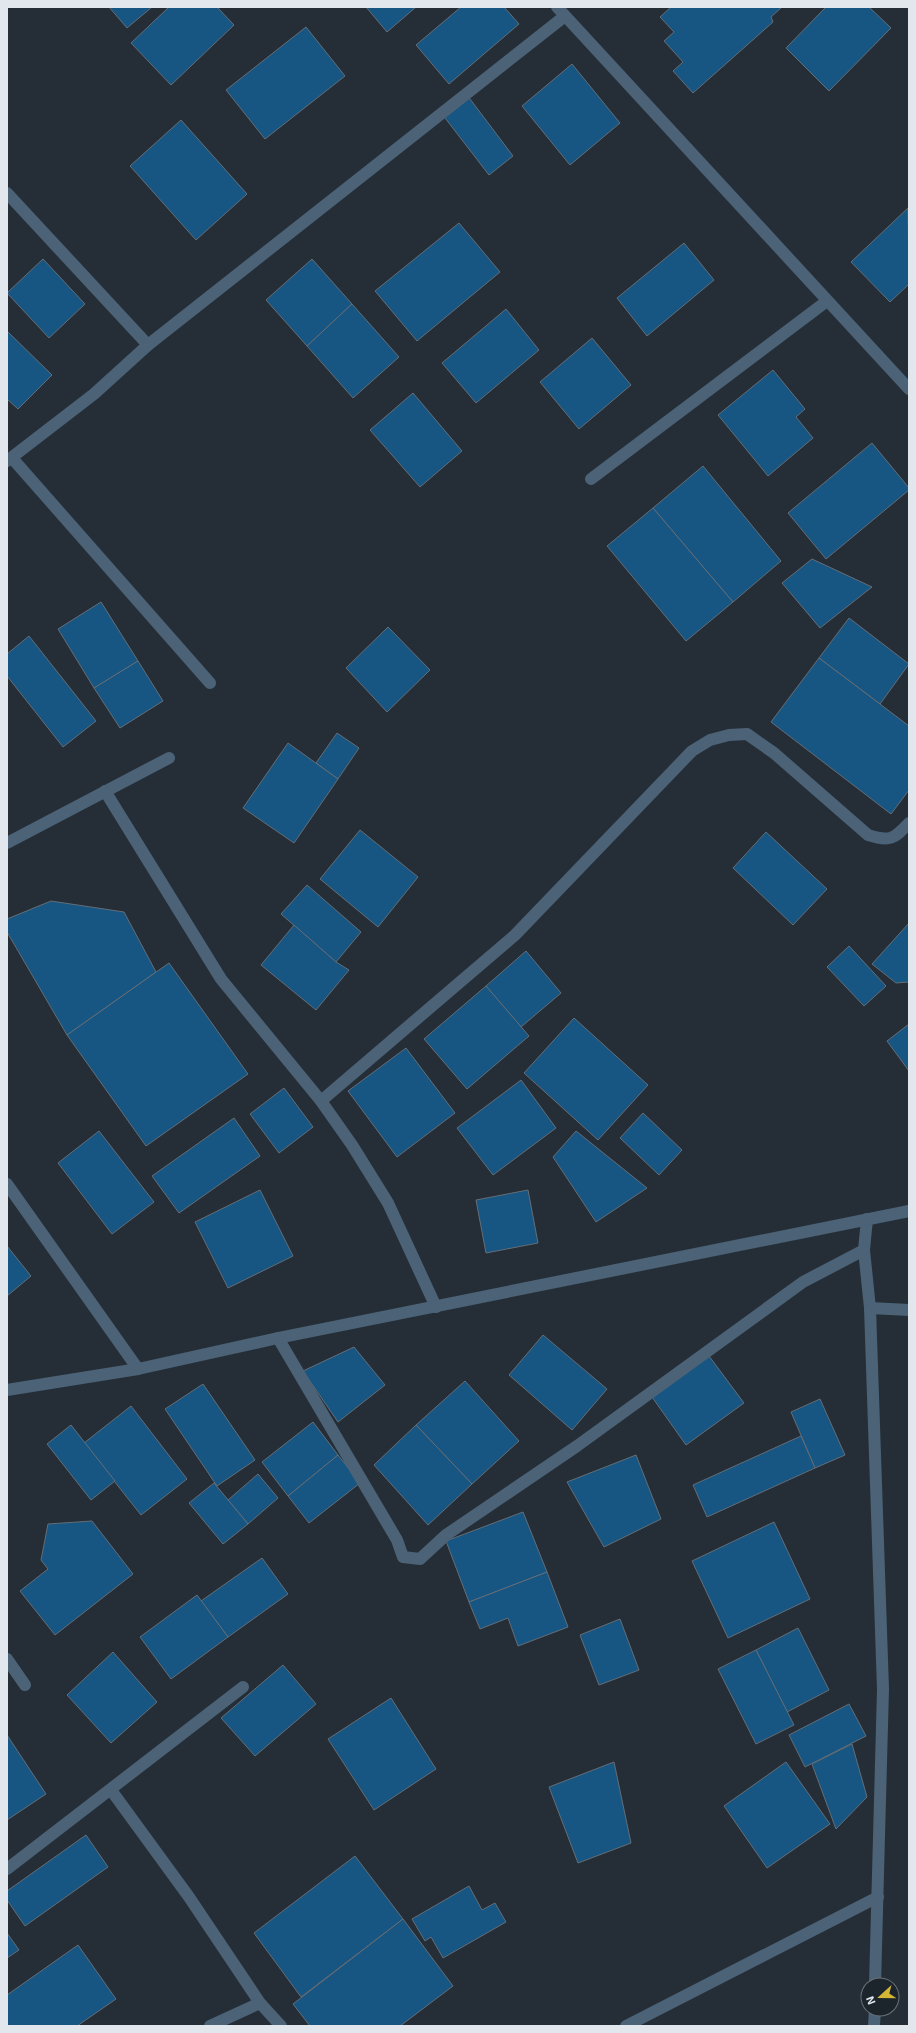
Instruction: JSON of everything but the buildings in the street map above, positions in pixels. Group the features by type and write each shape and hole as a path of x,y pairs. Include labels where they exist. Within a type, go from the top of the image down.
{"street":[{"path":"210,682 9,460 94,394 148,345 561,12 909,389"},
{"path":"7,193 148,345"},
{"path":"591,479 827,301"},
{"path":"321,1101 515,935 692,751 710,740 729,735 747,734 774,754 868,835 883,840 896,837 909,823"},
{"path":"7,843 169,758"},
{"path":"105,791 221,979 321,1101 352,1145 388,1203 436,1308"},
{"path":"7,1184 138,1369"},
{"path":"7,1390 138,1369 278,1338 436,1308 909,1211"},
{"path":"867,1219 864,1250 870,1308 883,1689 875,1977"},
{"path":"278,1338 397,1540 403,1557 420,1559 446,1535 577,1446 803,1282 864,1250"},
{"path":"870,1308 909,1310"},
{"path":"7,1660 25,1685"},
{"path":"7,1869 243,1687"},
{"path":"111,1790 189,1897 260,2003 281,2026"},
{"path":"626,2026 878,1897"},
{"path":"210,2026 260,2003"}]}
